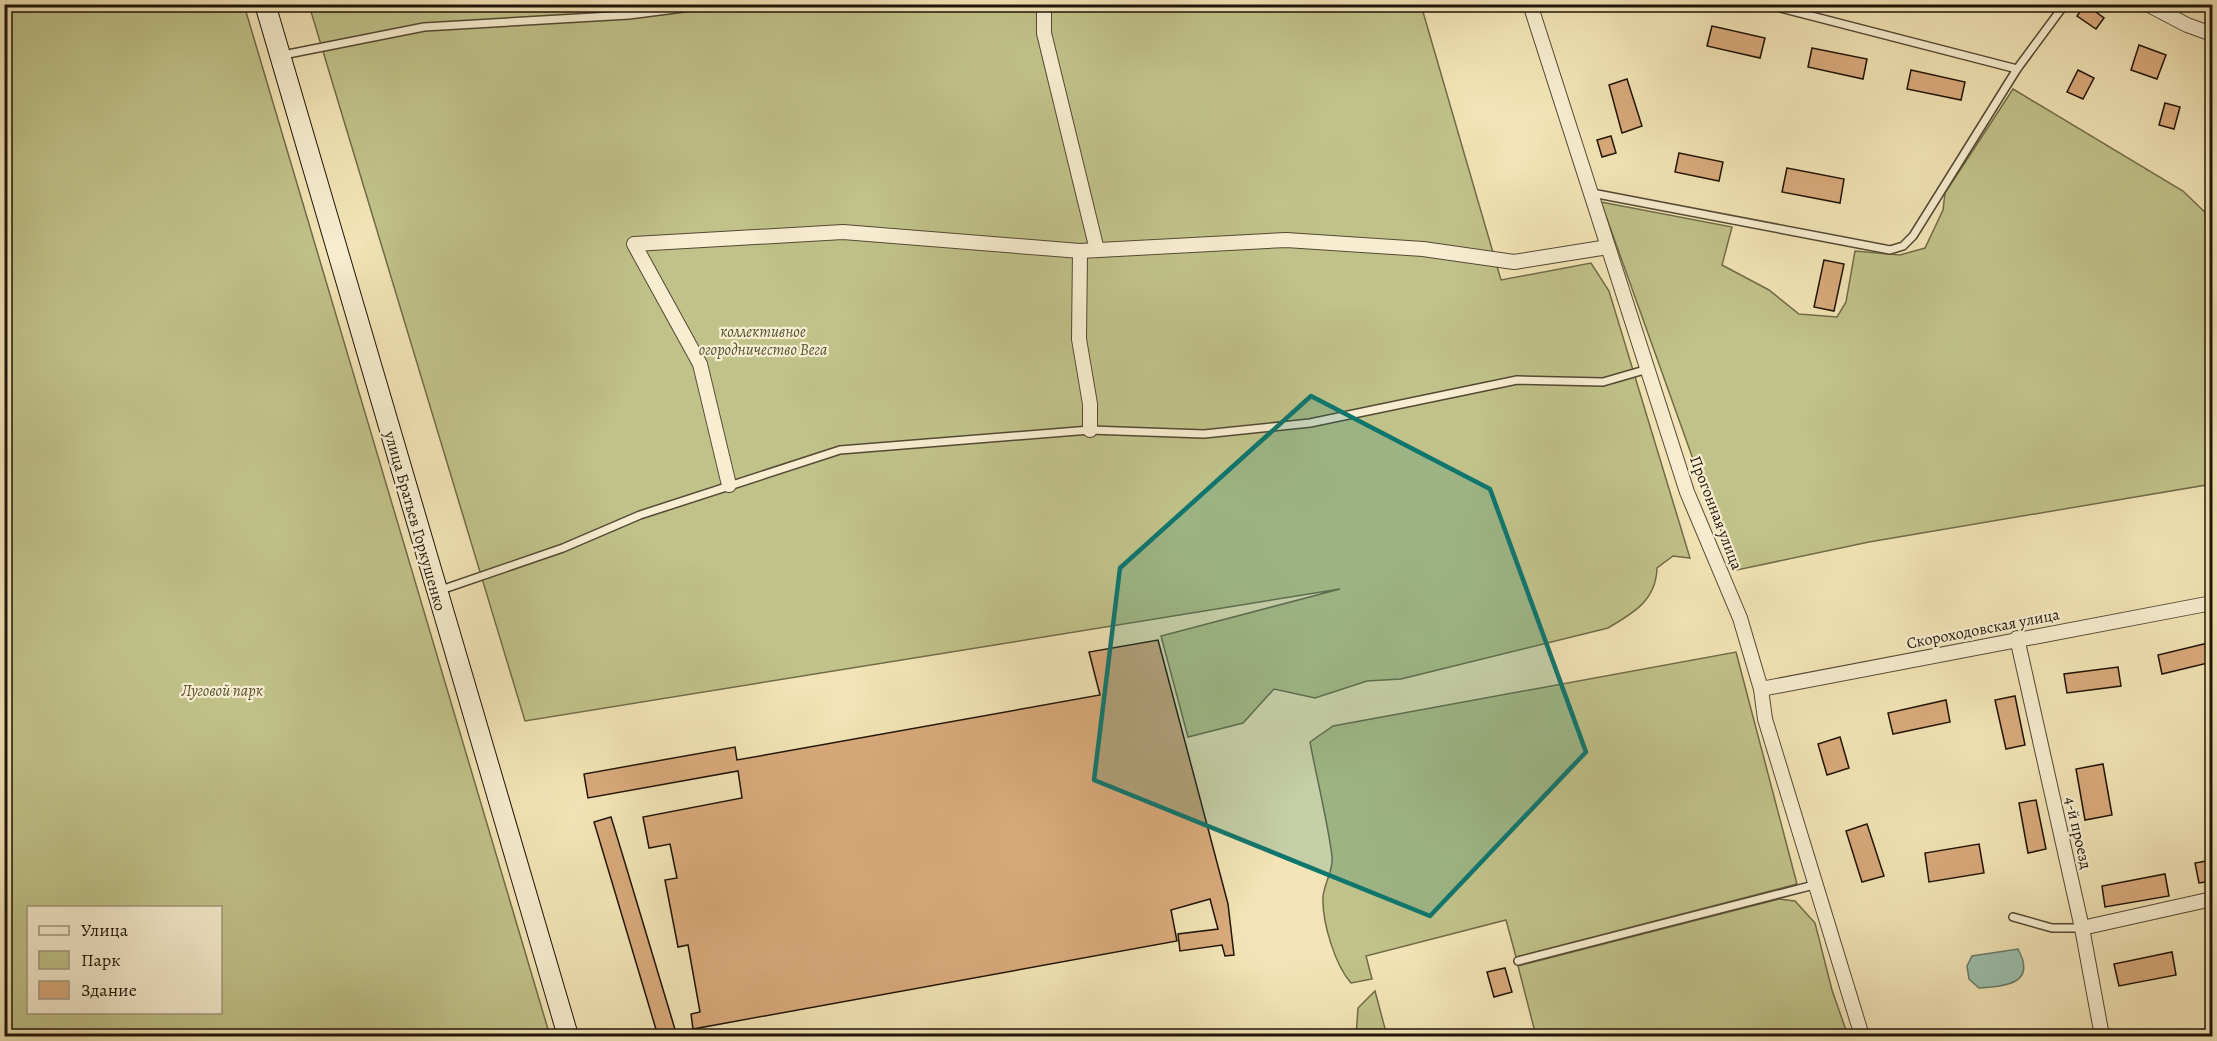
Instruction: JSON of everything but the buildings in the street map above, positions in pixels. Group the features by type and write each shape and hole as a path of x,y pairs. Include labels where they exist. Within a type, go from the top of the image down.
{"street":[{"name":"улица Братьев Горкушенко","path":"265,4 568,1036"},
{"path":"1044,4 1044,33 1097,250"},
{"name":"Прогонная улица","path":"1530,4 1688,492 1740,618 1761,689 1765,719 1862,1036"},
{"path":"2147,4 2187,26 2212,34"},
{"path":"729,485 700,364 634,244 843,232 1080,251 1286,240 1423,249 1515,262 1608,247"},
{"path":"1080,251 1079,339 1090,404 1090,430"},
{"name":"Скороходовская улица","path":"1761,689 2018,638 2212,603"},
{"name":"4-й проезд","path":"2018,638 2082,928 2102,1036"},
{"path":"2082,928 2212,899"}],"lane":[{"path":"280,56 424,27 629,15 714,4"},
{"path":"1765,4 2017,69"},
{"path":"1592,193 1890,250 1903,246 1913,236 2017,69 2065,4"},
{"path":"436,591 563,549 640,515 840,450 1090,430 1204,434 1310,423 1517,380 1603,382 1648,369"},
{"path":"1518,961 1814,885"},
{"path":"2013,917 2052,928 2082,928"}],"highlighted area":[{"path":"1311,396 1490,489 1586,752 1430,916 1094,780 1120,568"}],"green space":[{"name":"Луговой парк","path":"5,4 244,5 550,1036 5,1036"},
{"name":"коллективное огородничество Вега","path":"309,5 1421,5 1501,280 1591,263 1609,291 1690,558 1673,556 1657,568 1656,579 1648,598 1626,617 1608,628 1401,679 1367,681 1315,698 1274,689 1243,723 1188,737 1161,636 1340,589 525,721"},
{"path":"2013,89 2183,191 2212,219 2212,484 1869,542 1737,570 1703,487 1601,202 1732,227 1722,265 1769,290 1799,314 1837,317 1846,302 1855,251 1900,255 1925,248 1943,210 1945,193"},
{"path":"1736,652 1797,884 1516,957 1506,920 1366,956 1372,979 1351,983 1335,954 1323,907 1332,856 1310,742 1333,726"},
{"path":"1779,899 1795,901 1815,923 1832,990 1848,1036 1536,1036 1518,966"},
{"path":"1375,991 1387,1036 1356,1036 1358,1008"}],"shaded area":[{"path":"2018,949 2024,970 2016,981 1979,988 1969,979 1967,966 1972,956"}]}
